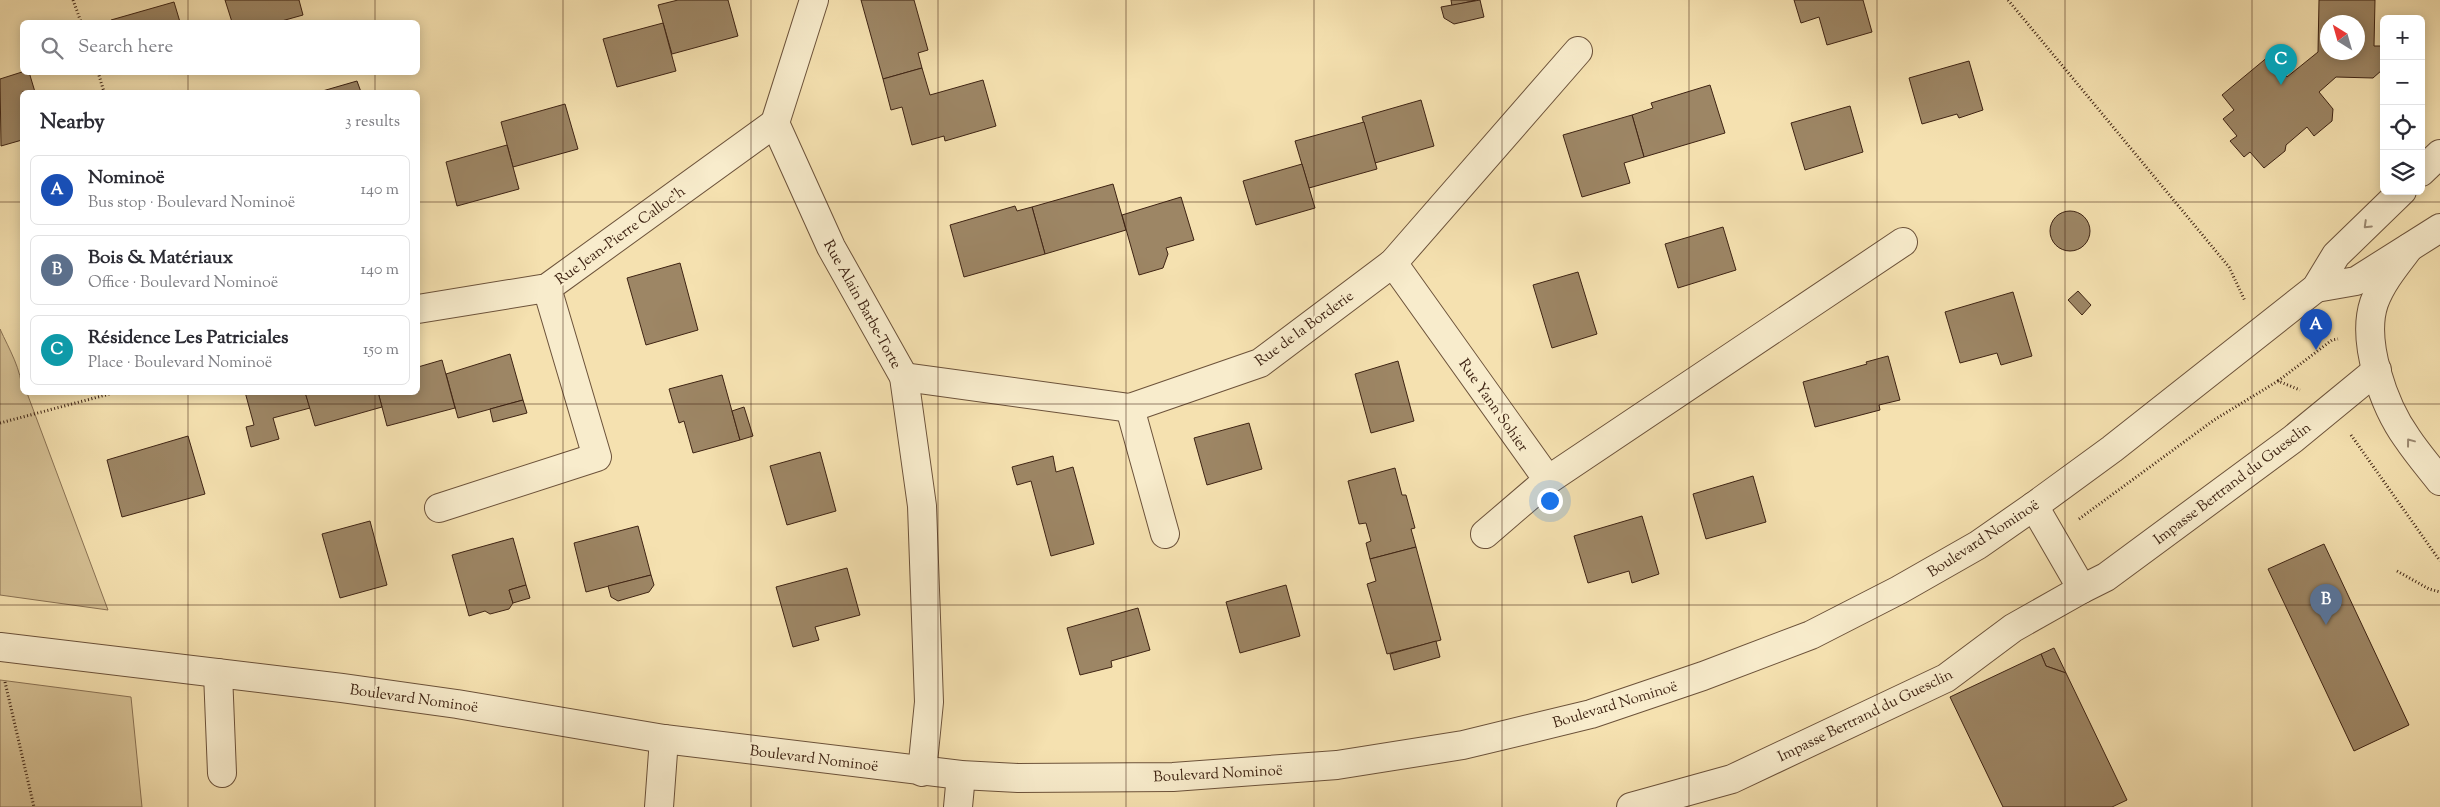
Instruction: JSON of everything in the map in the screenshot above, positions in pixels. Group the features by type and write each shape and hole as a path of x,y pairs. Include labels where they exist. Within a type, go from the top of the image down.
{"street":[{"path":"775,123 814,0"},
{"name":"Rue de la Borderie","path":"904,377 1130,408 1260,363 1393,263 1578,51"},
{"name":"Rue Jean-Pierre Calloc'h","path":"420,308 547,288 775,123"},
{"name":"Rue Alain Barbe-Torte","path":"775,123 831,246 904,377 922,506 929,702 922,772"},
{"path":"2425,168 2440,154"},
{"path":"2316,288 2336,255 2398,195"},
{"path":"2316,288 2356,281 2440,228"},
{"path":"1485,534 1548,480 1903,242"},
{"path":"2409,248 2389,275 2374,303 2369,330 2377,370 2392,413 2406,437 2440,481"},
{"name":"Rue Yann Sohier","path":"1393,263 1548,480"},
{"path":"439,508 597,457 547,288"},
{"name":"Boulevard Nominoë","path":"0,647 457,704 664,739 922,772 1018,778 1173,777 1337,765 1463,745 1591,714 1703,676 1811,635 1899,590 1978,545 2112,450 2316,288"},
{"name":"Impasse Bertrand du Guesclin","path":"1631,807 1732,779 1946,678 2013,628 2106,577 2286,445 2377,370"},
{"path":"1130,408 1165,534"},
{"path":"2034,506 2082,589"},
{"path":"218,673 222,773"},
{"path":"659,807 664,739"},
{"path":"958,807 961,775"}],"path":[{"path":"73,0 80,20"},
{"path":"2008,0 2229,267 2241,289 2249,314 2259,334"},
{"path":"99,75 103,90"},
{"path":"0,423 106,395"},
{"path":"2397,571 2429,589 2440,592"},
{"path":"4,678 34,807"}],"shaded area":[{"path":"0,329 20,376 20,395 28,395 108,610 0,595"},
{"path":"0,680 131,697 142,807 0,807"}],"building":[{"path":"225,0 299,0 303,15 285,20 231,20"},
{"path":"678,0 728,0 738,36 672,54 658,5"},
{"path":"861,0 914,0 928,50 918,53 922,68 883,79"},
{"path":"1451,0 1476,0 1452,6"},
{"path":"1480,0 1484,17 1454,24 1444,18 1441,7"},
{"path":"1794,0 1863,0 1872,32 1827,45 1819,17 1801,23"},
{"path":"2319,0 2375,0 2374,46 2380,46 2380,72 2373,78 2336,77 2319,92 2333,109 2332,121 2314,136 2307,127 2286,145 2285,151 2264,168 2250,152 2244,157 2230,141 2237,136 2223,119 2234,110 2222,95 2269,56 2287,77 2318,52"},
{"path":"174,2 179,20 111,20"},
{"path":"663,23 676,71 617,87 603,39"},
{"path":"1969,61 1983,110 1959,118 1957,114 1922,124 1909,78"},
{"path":"922,68 930,95 983,80 996,126 945,141 944,136 912,145 902,107 891,110 883,79"},
{"path":"20,73 20,75 30,75 34,90 20,90 20,141 1,146 0,79"},
{"path":"357,81 360,90 326,90"},
{"path":"1710,85 1725,133 1644,157 1632,115 1653,108 1651,103"},
{"path":"1421,100 1434,146 1375,163 1362,117"},
{"path":"565,104 578,149 513,167 501,122"},
{"path":"1850,106 1863,152 1805,170 1791,123"},
{"path":"1632,115 1644,157 1624,163 1630,183 1582,197 1563,135"},
{"path":"1364,122 1377,169 1309,188 1295,141"},
{"path":"507,145 519,189 457,206 446,162"},
{"path":"1302,164 1315,208 1256,225 1243,181"},
{"path":"1113,184 1126,230 1045,254 1032,207"},
{"path":"1181,197 1194,240 1166,248 1168,254 1163,268 1139,275 1122,215"},
{"path":"1015,206 1017,211 1032,207 1045,254 964,277 950,225"},
{"path":"2074,211 2081,214 2087,220 2090,231 2089,239 2081,248 2074,251 2066,251 2059,248 2051,239 2050,227 2053,220 2062,212"},
{"path":"1723,227 1736,270 1678,288 1665,244"},
{"path":"680,263 698,330 646,345 627,278"},
{"path":"1578,272 1597,334 1552,348 1533,285"},
{"path":"2078,291 2091,305 2082,315 2068,300"},
{"path":"2013,292 2032,356 2001,365 1997,353 1960,363 1945,312"},
{"path":"510,354 523,400 458,418 446,374"},
{"path":"1888,356 1900,400 1879,405 1880,410 1815,427 1803,382 1867,364 1866,362"},
{"path":"442,360 455,408 387,426 379,395 420,395 420,366"},
{"path":"1398,361 1414,421 1371,433 1355,374"},
{"path":"722,375 740,440 693,453 684,421 679,423 669,389"},
{"path":"246,395 306,395 310,408 273,418 279,439 251,447 246,427 254,425"},
{"path":"306,395 379,395 382,407 315,426"},
{"path":"523,400 527,413 493,422 490,409"},
{"path":"744,407 753,436 740,440 732,411"},
{"path":"1249,423 1262,469 1207,485 1194,438"},
{"path":"188,436 205,494 122,517 107,460"},
{"path":"820,452 836,511 787,525 770,466"},
{"path":"1053,456 1056,472 1073,467 1094,544 1051,556 1031,481 1017,485 1012,467"},
{"path":"1395,468 1402,495 1406,495 1415,528 1411,529 1416,547 1370,559 1366,543 1371,541 1366,523 1359,524 1348,481"},
{"path":"1753,476 1766,522 1706,539 1693,494"},
{"path":"1642,516 1659,574 1632,583 1629,571 1588,583 1574,536"},
{"path":"370,521 387,585 340,598 322,534"},
{"path":"638,526 651,575 586,592 574,543"},
{"path":"513,538 526,585 509,590 513,603 509,609 490,614 485,611 469,616 452,555"},
{"path":"2324,544 2409,725 2354,751 2268,569"},
{"path":"1416,547 1441,640 1387,654 1367,584 1376,581 1370,559"},
{"path":"847,568 860,615 815,627 819,640 793,647 776,587"},
{"path":"651,575 654,585 649,592 618,601 611,597 608,586"},
{"path":"526,585 530,598 513,603 509,590"},
{"path":"1286,585 1300,636 1240,653 1226,602"},
{"path":"1138,608 1150,650 1111,661 1112,667 1080,675 1067,628"},
{"path":"1436,641 1440,657 1394,670 1390,654"},
{"path":"2054,648 2066,673 2046,666 2041,654"},
{"path":"2041,654 2046,666 2066,673 2127,800 2112,807 2003,807 1950,697"}],"place":[{"name":"Résidence Les Patriciales","path":"2281,85"},
{"name":"Nominoë","path":"2316,350"},
{"name":"Bois & Matériaux","path":"2326,625"}]}
